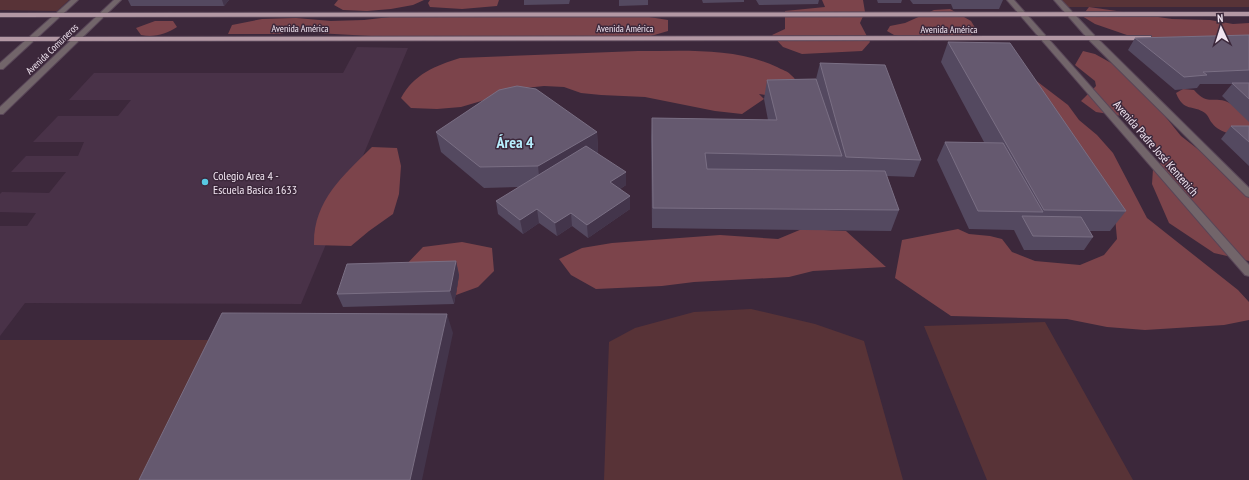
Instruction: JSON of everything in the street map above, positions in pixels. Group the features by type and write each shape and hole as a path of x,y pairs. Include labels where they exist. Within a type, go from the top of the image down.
{"main road":[{"name":"Avenida América","path":"0,15 1249,14"},
{"name":"Avenida América","path":"0,39 1159,38"}],"street":[{"name":"Avenida Comuneros","path":"0,67 75,0"},
{"name":"Avenida Comuneros","path":"0,112 118,0"},
{"name":"Avenida Padre José Kentenich","path":"1010,0 1249,272"},
{"path":"1057,0 1092,38 1249,194"}],"shaded area":[{"path":"0,0 69,0 57,11 0,10"},
{"path":"338,0 424,0 413,5 367,11 343,10 334,5"},
{"path":"430,0 499,0 497,6 462,9 430,7 428,3"},
{"path":"822,0 863,0 865,12 860,23 870,42 862,51 802,54 783,47 772,35 785,29 785,11 825,7"},
{"path":"1057,0 1249,0 1249,7 1063,7"},
{"path":"1089,7 1172,19 1210,20 1233,24 1249,23 1249,44 1150,43 1095,24 1082,16"},
{"path":"950,9 971,21 977,31 969,36 926,41 894,35 887,31 890,26 905,23 934,10"},
{"path":"459,13 526,17 624,13 668,20 668,31 644,38 407,38 298,32 301,30 279,34 228,34 232,25 262,19 296,18 331,21 364,20 407,15"},
{"path":"155,21 173,21 177,27 169,32 155,36 141,35 136,28"},
{"name":"Colegio Area 4 - Escuela Basica 1633","path":"357,47 408,48 301,304 25,303 0,336 0,226 27,226 36,213 0,212 0,194 2,192 49,193 66,172 11,172 26,156 78,156 84,142 33,142 58,116 118,116 131,100 69,100 94,73 343,73"},
{"path":"638,51 727,53 761,61 777,67 792,76 801,87 798,99 759,94 764,99 742,114 715,111 645,97 581,93 564,87 544,86 525,88 461,107 437,109 411,108 401,98 412,83 426,72 442,64 460,58"},
{"path":"1083,51 1095,54 1113,64 1164,115 1181,136 1249,189 1249,261 1214,253 1169,223 1152,184 1153,169 1163,161 1153,142 1128,117 1096,112 1081,101 1096,86 1095,81 1075,65"},
{"path":"1026,73 1068,105 1079,120 1097,135 1113,153 1147,218 1238,290 1249,302 1249,320 1224,325 1145,330 1107,327 1067,319 951,316 895,278 902,240 958,229 969,234 1002,239 1012,252 1035,261 1080,265 1104,255 1117,239 1115,217"},
{"path":"1183,89 1194,90 1198,95 1209,100 1220,100 1232,104 1249,121 1249,138 1229,134 1219,130 1201,110 1186,106 1182,103 1176,93"},
{"path":"372,147 397,148 401,166 399,194 393,214 351,246 314,245 315,229 324,202 341,179"},
{"path":"802,229 846,231 886,267 813,271 789,277 596,289 571,275 559,259 582,248 612,243 720,235 778,239"},
{"path":"462,242 492,248 494,271 478,287 456,295 459,275 403,268 423,247"},
{"path":"751,309 815,324 864,341 903,480 604,480 609,342 635,328 694,312"},
{"path":"1045,322 1133,480 987,480 924,326"},
{"path":"0,340 213,340 143,480 0,480"}],"building":[{"path":"1249,35 1249,70 1203,72 1207,75 1184,77 1135,38"},
{"path":"948,42 1010,43 1126,211 1044,210"},
{"path":"820,63 885,65 921,160 846,157"},
{"path":"816,79 842,156 705,153 707,169 885,171 899,210 653,208 652,118 777,120 767,80"},
{"path":"1232,83 1249,83 1249,99"},
{"path":"517,86 536,89 597,132 538,166 480,167 436,132 499,90"},
{"path":"1231,126 1249,126 1249,142"},
{"path":"945,142 1003,143 1043,212 978,211"},
{"path":"586,146 626,172 610,182 630,196 587,225 571,213 555,223 537,209 520,220 496,201"},
{"path":"1022,216 1081,217 1093,237 1033,236"},
{"path":"456,261 450,291 337,294 347,264"},
{"path":"222,313 447,314 410,480 139,480"}],"place":[{"name":"Colegio Area 4 - Escuela Basica 1633","path":"205,182"}],"district":[{"name":"Área 4","path":"515,142"}]}
